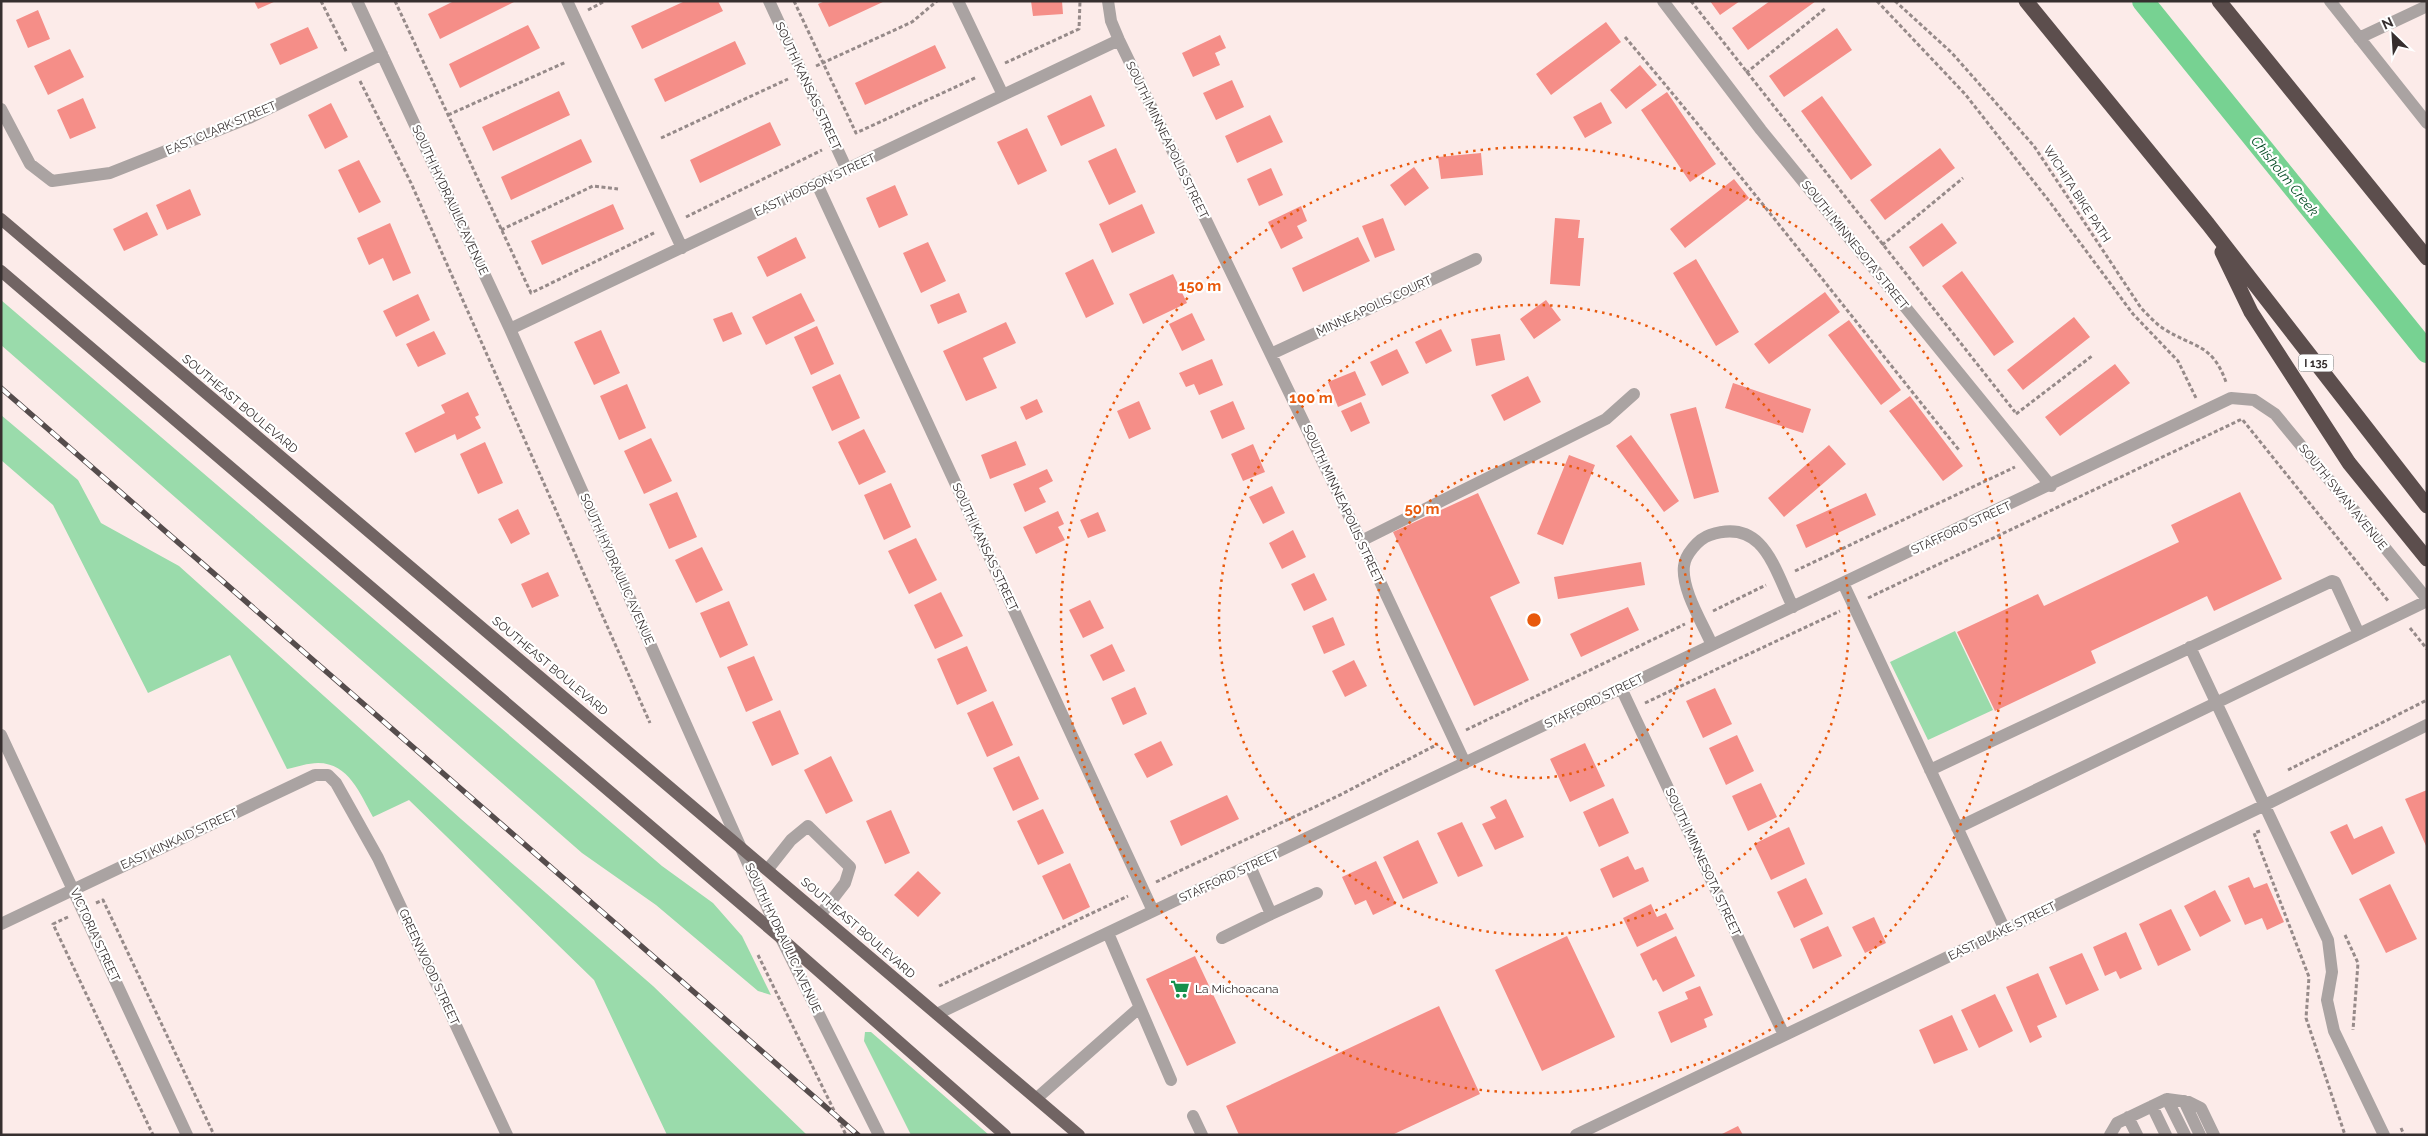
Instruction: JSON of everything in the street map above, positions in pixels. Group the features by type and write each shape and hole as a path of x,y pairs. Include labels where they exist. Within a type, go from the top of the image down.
{"highway":[{"name":"I 135","path":"2026,1 2208,224 2426,504"},
{"path":"2219,1 2427,258"},
{"path":"2366,184 2427,248"},
{"path":"2208,224 2251,312 2338,446 2427,559"}],"main road":[{"name":"SOUTHEAST BOULEVARD","path":"1,219 739,844 1079,1135"},
{"path":"1,271 780,938 1005,1135"}],"street":[{"name":"SOUTH HYDRAULIC AVENUE","path":"357,1 510,329 780,938 879,1135"},
{"path":"566,1 682,248"},
{"name":"SOUTH KANSAS STREET","path":"769,1 847,170"},
{"path":"958,1 1003,96"},
{"name":"SOUTH MINNEAPOLIS STREET","path":"1108,1 1111,20 1119,40 1361,541 1464,764"},
{"name":"SOUTH MINNESOTA STREET","path":"1663,1 1761,130 2051,486"},
{"path":"2330,1 2427,123"},
{"path":"2359,38 2427,6"},
{"name":"EAST HODSON STREET","path":"510,329 1119,40"},
{"name":"EAST CLARK STREET","path":"1,109 30,164 52,181 110,174 249,118 382,54"},
{"name":"SOUTH KANSAS STREET","path":"818,184 1153,911"},
{"name":"MINNEAPOLIS COURT","path":"1271,354 1476,259"},
{"path":"1361,541 1606,419 1634,394"},
{"name":"STAFFORD STREET","path":"937,1014 1621,688 2051,486 2231,398"},
{"name":"SOUTH SWAN AVENUE","path":"2231,398 2254,400 2275,414 2427,600"},
{"path":"1712,645 1686,587 1684,566 1694,545 1707,536 1730,529 1752,536 1769,557 1793,607"},
{"path":"1930,770 2332,581 2335,582 2359,634"},
{"path":"1843,583 2005,930"},
{"path":"1957,828 2217,704 2427,600"},
{"path":"2190,647 2328,940 2332,972 2327,1000 2334,1030 2384,1135"},
{"name":"SOUTH MINNESOTA STREET","path":"1621,688 1784,1035"},
{"name":"EAST BLAKE STREET","path":"1576,1135 2427,726"},
{"name":"VICTORIA STREET","path":"1,735 187,1135"},
{"name":"EAST KINKAID STREET","path":"1,924 315,775 328,775 336,783 346,802"},
{"name":"GREENWOOD STREET","path":"346,802 378,858 507,1135"},
{"path":"768,869 791,840 808,826 850,867 845,883 821,914"},
{"path":"1250,866 1271,914"},
{"path":"1222,938 1317,893"},
{"path":"1108,933 1171,1080"},
{"path":"1037,1098 1139,1008"},
{"path":"2167,1099 2185,1135"},
{"path":"2110,1135 2122,1120 2167,1099 2184,1101 2201,1108 2214,1135"},
{"path":"2184,1101 2200,1135"},
{"path":"2152,1106 2166,1135"},
{"path":"1193,1116 1202,1135"},
{"path":"2122,1120 2122,1135"},
{"path":"2122,1120 2137,1135"}],"path":[{"path":"321,1 411,183 650,723"},
{"path":"394,1 531,293 834,143 1078,29 1080,1"},
{"path":"585,11 605,1"},
{"path":"794,1 856,133"},
{"path":"1691,1 2022,421"},
{"path":"1877,1 1965,94 2049,201 2133,314 2178,361 2203,412"},
{"name":"WICHITA BIKE PATH","path":"1895,1 1958,60 2034,146 2141,308 2163,329 2203,348 2220,365 2231,398"},
{"path":"1746,73 1826,8"},
{"path":"1625,38 1698,122 1839,303 1959,450"},
{"path":"448,115 566,62"},
{"path":"1882,245 1963,178"},
{"path":"501,230 593,186 618,189"},
{"path":"2016,414 2092,356"},
{"path":"1645,703 2242,419 2427,649"},
{"path":"939,986 1338,796 1452,737 1699,617 2030,460"},
{"path":"2288,770 2427,700"},
{"path":"758,955 846,1135"}],"green space":[{"path":"1,300 662,866 713,903 742,936 771,995 758,991 656,905 582,853 1,345"},
{"path":"1,415 78,480 101,523 179,566 461,819 653,986 807,1135 667,1135 594,980 409,800 373,817 352,781 338,768 329,764 318,763 287,769 230,655 148,693 53,505 1,460"},
{"path":"1955,631 1993,710 1928,740 1890,662"},
{"path":"865,1032 871,1032 989,1135 911,1135 864,1041"}],"building":[{"path":"254,1 276,1 258,9"},
{"path":"454,1 516,1 440,39 428,14"},
{"path":"685,1 718,1 723,11 642,49 631,26"},
{"path":"825,1 885,1 829,27 818,4"},
{"path":"1031,1 1062,1 1063,14 1033,16"},
{"path":"1710,1 1740,1 1720,15"},
{"path":"1770,1 1816,1 1748,50 1732,28"},
{"path":"38,10 50,39 28,48 16,20"},
{"path":"1606,22 1621,42 1551,95 1536,74"},
{"path":"528,25 540,48 460,88 449,64"},
{"path":"308,27 318,48 280,65 270,44"},
{"path":"1837,28 1852,50 1784,97 1769,76"},
{"path":"1220,35 1226,48 1215,53 1220,65 1193,77 1182,53"},
{"path":"735,41 746,64 665,102 654,79"},
{"path":"935,45 946,68 865,105 855,83"},
{"path":"70,49 84,77 48,95 34,66"},
{"path":"1640,65 1657,85 1626,109 1610,90"},
{"path":"1232,80 1244,107 1216,120 1203,93"},
{"path":"559,91 570,115 493,151 482,127"},
{"path":"1667,92 1716,164 1690,182 1641,110"},
{"path":"1091,95 1105,126 1061,146 1047,116"},
{"path":"1822,96 1872,165 1851,180 1801,111"},
{"path":"83,98 96,128 70,139 57,110"},
{"path":"1601,102 1612,123 1585,138 1573,117"},
{"path":"331,103 348,137 325,149 308,115"},
{"path":"1270,115 1283,142 1237,163 1225,136"},
{"path":"770,122 781,145 700,183 690,160"},
{"path":"1027,128 1047,171 1018,185 997,142"},
{"path":"581,139 592,162 511,200 501,177"},
{"path":"1116,148 1136,192 1109,205 1088,161"},
{"path":"1940,148 1955,168 1885,220 1870,200"},
{"path":"1481,153 1483,175 1441,179 1438,157"},
{"path":"359,160 381,202 359,213 338,170"},
{"path":"1414,167 1429,188 1405,206 1390,185"},
{"path":"1271,168 1283,195 1259,206 1247,179"},
{"path":"1734,179 1749,198 1685,248 1670,229"},
{"path":"895,185 908,215 879,228 866,198"},
{"path":"190,189 201,215 167,230 156,205"},
{"path":"613,204 624,229 542,265 531,241"},
{"path":"1142,204 1155,233 1112,253 1099,224"},
{"path":"1301,206 1307,221 1297,226 1303,238 1281,249 1268,222"},
{"path":"147,212 158,235 124,251 113,229"},
{"path":"1383,218 1395,250 1375,258 1362,226"},
{"path":"1555,218 1580,220 1578,238 1584,238 1580,286 1550,284"},
{"path":"390,223 411,273 393,281 383,258 369,265 357,238"},
{"path":"1942,223 1957,243 1923,267 1909,247"},
{"path":"796,237 806,258 767,277 757,257"},
{"path":"1358,237 1370,261 1303,292 1292,268"},
{"path":"928,242 946,281 921,293 903,253"},
{"path":"1093,259 1114,304 1086,318 1065,273"},
{"path":"1696,259 1739,332 1716,346 1673,273"},
{"path":"1962,271 2014,342 1994,356 1942,286"},
{"path":"1173,274 1187,303 1143,324 1129,294"},
{"path":"1825,292 1840,312 1769,364 1754,344"},
{"path":"801,293 815,321 766,345 752,317"},
{"path":"959,293 967,312 938,324 930,305"},
{"path":"418,294 430,320 396,337 383,311"},
{"path":"1546,300 1561,320 1534,339 1520,319"},
{"path":"732,312 742,334 723,342 713,319"},
{"path":"1192,313 1205,340 1182,351 1169,324"},
{"path":"2074,317 2090,337 2023,390 2007,370"},
{"path":"1849,320 1901,390 1881,405 1828,335"},
{"path":"1006,322 1016,343 983,358 997,388 966,401 943,351"},
{"path":"817,326 834,364 811,375 794,337"},
{"path":"1441,329 1452,351 1426,364 1415,342"},
{"path":"601,330 620,373 594,385 574,342"},
{"path":"434,331 446,354 418,367 406,344"},
{"path":"1500,334 1505,360 1476,366 1471,339"},
{"path":"1397,349 1409,373 1382,386 1370,362"},
{"path":"1212,359 1223,385 1199,395 1194,384 1186,387 1179,373"},
{"path":"2115,364 2130,383 2060,436 2045,417"},
{"path":"1355,371 1366,395 1338,407 1328,382"},
{"path":"840,374 860,418 832,431 812,387"},
{"path":"1528,376 1541,402 1504,421 1491,395"},
{"path":"1733,383 1811,409 1803,433 1725,408"},
{"path":"627,384 646,428 619,440 600,396"},
{"path":"468,392 479,415 475,417 481,428 457,440 455,434 415,453 405,433 445,413 441,405"},
{"path":"1910,396 1963,466 1943,481 1889,411"},
{"path":"1037,399 1043,412 1026,420 1020,407"},
{"path":"1139,401 1151,429 1129,439 1117,411"},
{"path":"1233,401 1245,429 1222,439 1210,411"},
{"path":"1361,402 1370,423 1351,432 1341,411"},
{"path":"1696,407 1719,492 1694,499 1670,414"},
{"path":"864,429 886,472 859,485 838,442"},
{"path":"1631,435 1679,501 1664,512 1616,446"},
{"path":"651,438 672,481 644,494 624,451"},
{"path":"1016,441 1026,465 990,479 981,455"},
{"path":"485,442 503,483 478,494 460,454"},
{"path":"1253,444 1265,472 1243,481 1231,454"},
{"path":"1829,445 1846,464 1784,517 1768,498"},
{"path":"1569,455 1595,465 1563,545 1537,534"},
{"path":"1047,469 1053,481 1039,488 1046,502 1025,512 1013,484"},
{"path":"891,483 911,527 884,540 864,495"},
{"path":"1272,486 1285,513 1263,524 1249,497"},
{"path":"677,492 697,537 669,549 649,504"},
{"path":"2240,492 2282,579 2214,611 2207,596 2091,651 2096,663 1995,711 1957,632 2038,594 2044,606 2179,542 2171,525"},
{"path":"1478,493 1520,583 1490,597 1529,680 1474,706 1393,532"},
{"path":"1866,493 1876,515 1806,548 1796,525"},
{"path":"518,509 530,534 511,544 498,519"},
{"path":"1058,511 1064,524 1058,527 1065,540 1036,554 1023,527"},
{"path":"1098,512 1106,531 1088,538 1080,520"},
{"path":"1293,530 1306,557 1282,569 1269,543"},
{"path":"916,538 937,580 909,594 888,551"},
{"path":"702,547 723,590 696,603 675,560"},
{"path":"1641,562 1645,585 1558,599 1554,577"},
{"path":"548,572 559,596 532,608 521,584"},
{"path":"1314,573 1327,600 1304,611 1291,584"},
{"path":"941,592 963,636 935,649 914,605"},
{"path":"1090,600 1104,628 1083,638 1069,610"},
{"path":"729,601 748,645 720,658 700,613"},
{"path":"1628,607 1639,630 1581,657 1570,634"},
{"path":"1333,617 1345,645 1324,654 1312,626"},
{"path":"1112,644 1125,671 1103,681 1090,655"},
{"path":"967,646 987,691 957,705 937,659"},
{"path":"754,656 773,700 746,712 727,667"},
{"path":"1354,660 1367,686 1345,697 1332,671"},
{"path":"1135,687 1147,714 1123,725 1111,698"},
{"path":"1715,688 1732,724 1703,738 1686,701"},
{"path":"993,701 1013,745 987,757 967,713"},
{"path":"780,710 799,754 772,766 752,722"},
{"path":"1737,735 1754,771 1726,785 1709,748"},
{"path":"1161,741 1173,765 1147,778 1134,754"},
{"path":"1585,743 1605,786 1570,802 1550,759"},
{"path":"831,756 853,801 826,814 804,770"},
{"path":"1019,756 1039,799 1013,811 993,768"},
{"path":"1761,783 1777,817 1748,831 1732,796"},
{"path":"2427,790 2427,848 2405,799"},
{"path":"1227,795 1239,819 1181,846 1170,821"},
{"path":"1613,798 1629,833 1599,847 1583,812"},
{"path":"1506,799 1524,837 1495,850 1482,824 1496,818 1490,807"},
{"path":"1043,809 1064,853 1038,865 1017,821"},
{"path":"891,810 910,853 885,864 866,821"},
{"path":"1462,822 1483,866 1458,877 1437,833"},
{"path":"2347,824 2354,839 2382,826 2395,853 2352,875 2330,832"},
{"path":"1789,827 1805,864 1771,880 1754,844"},
{"path":"1418,840 1438,883 1403,899 1383,857"},
{"path":"1628,856 1635,870 1643,867 1649,881 1613,898 1600,869"},
{"path":"1376,861 1396,904 1373,915 1366,900 1355,905 1342,877"},
{"path":"1070,863 1090,907 1063,920 1042,876"},
{"path":"918,871 941,893 918,917 894,895"},
{"path":"2249,877 2254,888 2267,883 2284,922 2267,930 2262,918 2245,925 2228,886"},
{"path":"1806,878 1823,914 1794,928 1777,892"},
{"path":"2390,884 2417,939 2386,953 2359,899"},
{"path":"2215,890 2231,921 2200,937 2184,906"},
{"path":"1651,904 1657,917 1666,913 1674,929 1637,947 1623,918"},
{"path":"2171,909 2191,950 2158,966 2139,924"},
{"path":"1874,917 1886,943 1865,953 1852,927"},
{"path":"1828,926 1842,956 1813,969 1800,939"},
{"path":"2126,932 2142,969 2120,979 2116,971 2105,976 2093,947"},
{"path":"1567,936 1615,1037 1542,1071 1495,970"},
{"path":"1676,936 1695,976 1663,992 1656,979 1653,981 1640,954"},
{"path":"2082,953 2099,990 2066,1005 2049,967"},
{"path":"1195,956 1236,1043 1187,1066 1146,979"},
{"path":"2038,973 2057,1017 2037,1026 2042,1037 2030,1043 2006,987"},
{"path":"1700,986 1713,1015 1704,1019 1707,1027 1671,1043 1658,1012 1688,999 1685,992"},
{"path":"1995,994 2013,1031 1979,1048 1961,1010"},
{"path":"1439,1006 1480,1094 1392,1135 1239,1135 1226,1106"},
{"path":"1952,1015 1968,1050 1934,1064 1919,1030"},
{"path":"1738,1126 1743,1135 1720,1135"}],"waterway":[{"name":"Chisholm Creek","path":"2143,1 2427,352"}],"railway":[{"path":"1,388 858,1135"}],"place":[{"name":"La Michoacana","path":"1180,989"}]}
